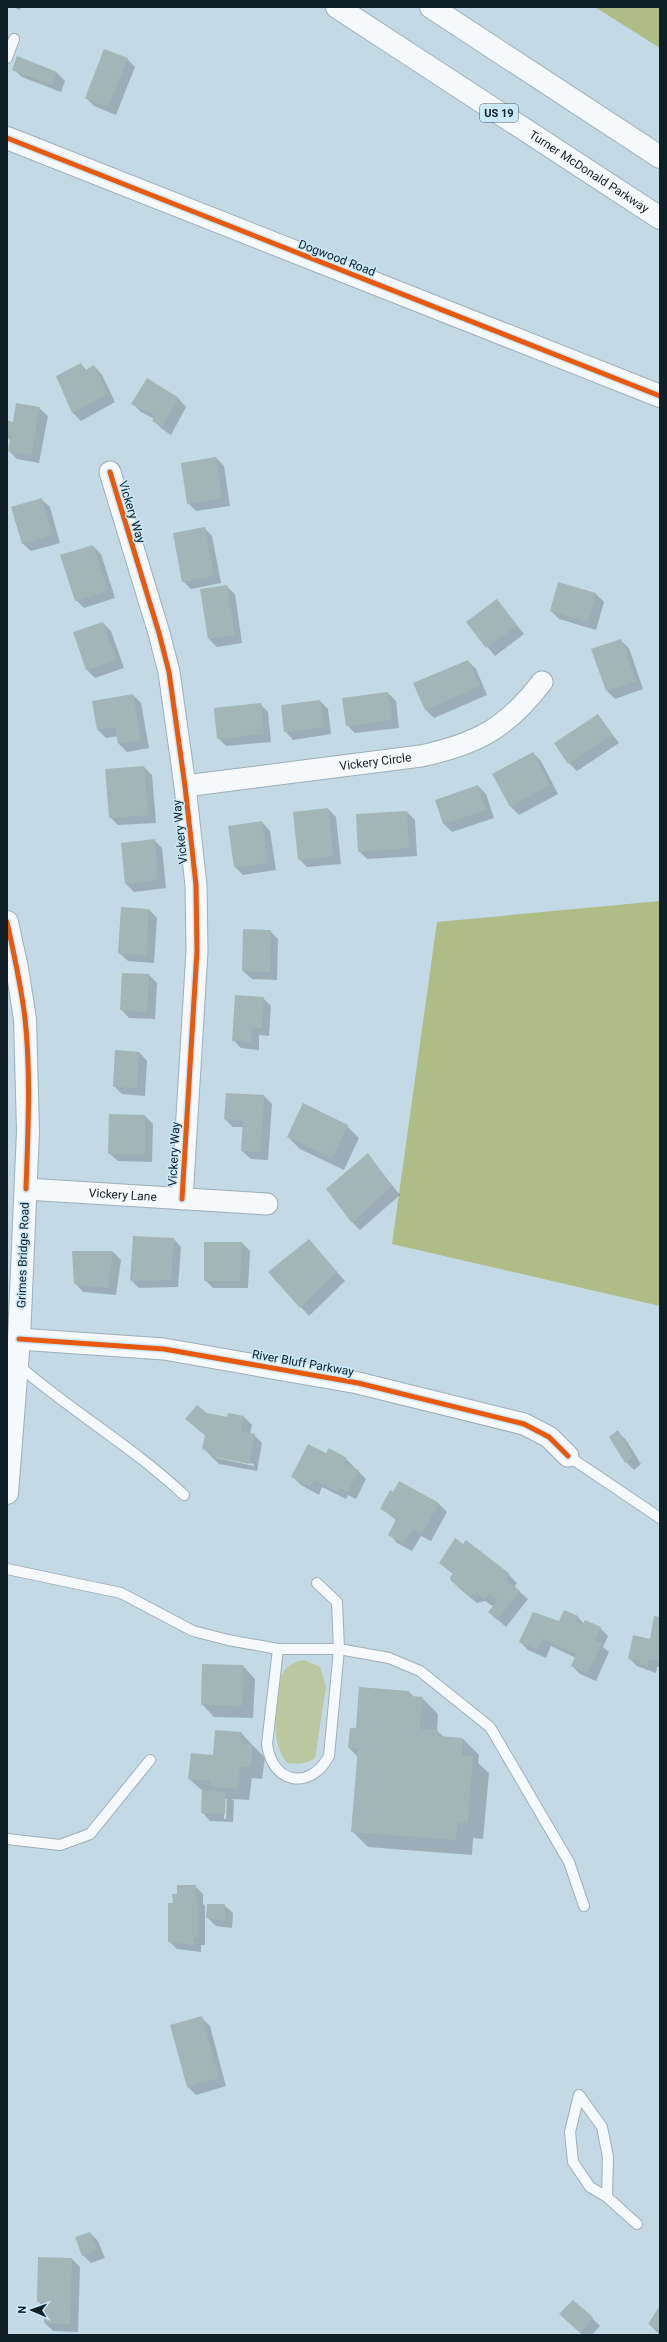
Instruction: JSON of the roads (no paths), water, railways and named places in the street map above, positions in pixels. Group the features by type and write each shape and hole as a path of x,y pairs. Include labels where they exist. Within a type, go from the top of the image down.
{"main road":[{"name":"Turner McDonald Parkway","path":"337,7 660,218"},
{"path":"431,7 660,157"},
{"name":"Dogwood Road","path":"7,138 660,396"},
{"name":"Grimes Bridge Road","path":"7,922 17,968 25,1019 28,1073 26,1189 20,1339 7,1493"}],"street":[{"name":"Vickery Way","path":"110,472 159,633 169,672 185,786 196,885 197,920 182,1198"},
{"name":"Vickery Circle","path":"185,786 422,756 453,750 482,738 506,721 526,703 542,682"},
{"name":"Vickery Lane","path":"26,1189 267,1204"},
{"name":"River Bluff Parkway","path":"20,1339 164,1349 358,1383 524,1424 549,1437 568,1456"}],"lane":[{"path":"7,58 14,39"},
{"path":"18,1365 48,1392 164,1477 184,1495"},
{"path":"568,1456 660,1518"},
{"path":"7,1569 121,1594 193,1631 228,1640 278,1649 339,1650 389,1658 420,1671 490,1727 569,1862 584,1906"},
{"path":"278,1649 267,1744 269,1757 280,1773 291,1777 303,1778 314,1775 323,1766 328,1756 339,1650 336,1602 317,1583"},
{"path":"7,1838 60,1845 90,1834 150,1760"},
{"path":"607,2197 608,2157 602,2127 579,2095 570,2132 573,2162 590,2187 607,2197 637,2224"}]}
